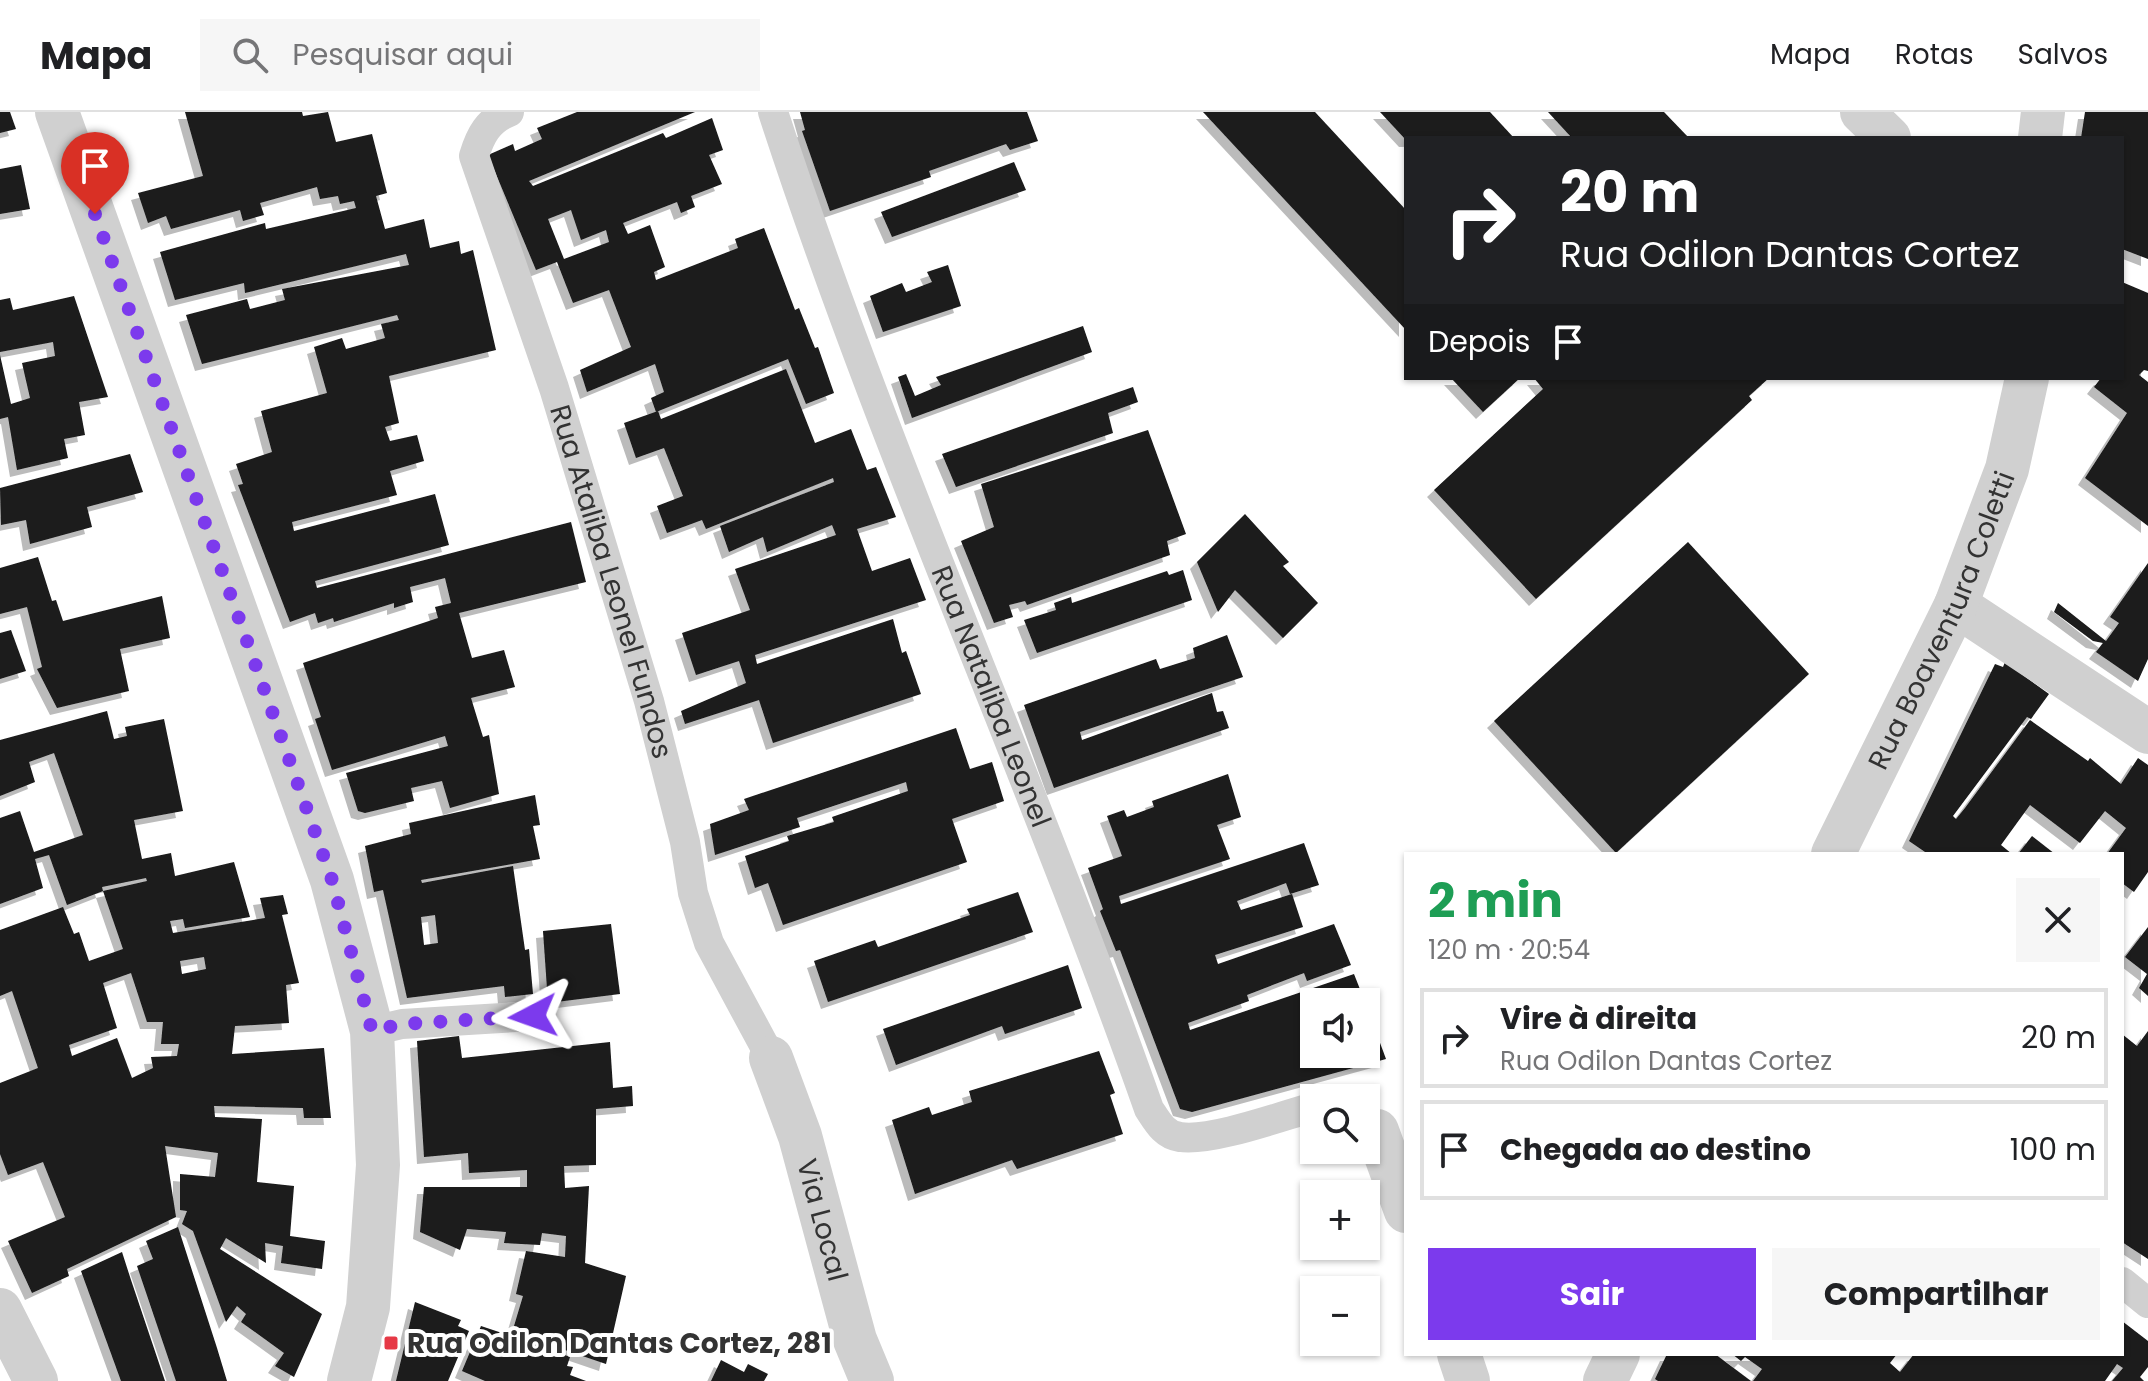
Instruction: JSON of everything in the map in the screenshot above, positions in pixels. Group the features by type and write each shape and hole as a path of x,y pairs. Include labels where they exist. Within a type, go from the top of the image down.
{"street":[{"path":"57,112 328,866 372,1031 377,1180 368,1307 349,1381"},
{"path":"1862,112 1887,136"},
{"path":"2040,136 2043,112"},
{"name":"Rua Boaventura Coletti","path":"1834,852 1956,605 2007,469 2027,380"},
{"path":"1956,605 2148,732"},
{"name":"Via Local","path":"771,1058 800,1136 855,1340 872,1381"},
{"path":"1380,1146 1404,1206"},
{"path":"0,1310 36,1381"},
{"path":"1460,1356 1468,1381"},
{"path":"1605,1381 1617,1356"}],"lane":[{"name":"Rua Nataliba Leonel","path":"773,112 800,196 973,655 1097,961 1149,1109 1163,1129 1179,1137 1203,1136 1300,1111"},
{"name":"Rua Ataliba Leonel Fundos","path":"499,114 480,136 474,156 554,388 649,701 683,830 693,893 709,943 771,1058"},
{"path":"372,1031 402,1024 533,1016"},
{"path":"2124,1284 2148,1303"}],"building":[{"path":"0,112 10,112 16,129 0,133"},
{"path":"185,112 302,112 303,116 328,112 336,142 372,134 387,193 376,196 385,229 424,219 430,248 459,241 461,254 473,250 496,350 389,376 399,423 385,427 390,441 417,435 424,461 390,471 397,495 292,522 294,531 435,494 449,545 315,581 317,588 571,522 586,582 459,613 472,658 504,650 515,687 471,698 483,737 489,735 499,794 450,808 442,781 411,788 414,801 365,813 358,811 346,773 448,746 445,736 332,770 315,719 321,717 303,663 438,618 435,607 451,603 445,578 410,587 413,602 394,608 394,603 334,622 333,618 318,623 315,613 290,622 238,485 243,484 236,464 272,452 261,411 327,393 314,347 342,338 346,349 385,338 381,324 399,320 397,315 202,364 186,315 247,299 250,309 285,300 282,289 409,265 406,254 245,293 244,283 175,300 160,252 265,223 266,229 356,208 354,201 340,204 338,196 320,199 317,187 260,203 264,215 243,221 240,210 171,229 166,216 148,223 138,193 203,176"},
{"path":"577,112 695,112 529,181 533,186 663,133 666,138 712,118 723,150 709,155 722,184 691,196 695,207 681,213 677,202 623,223 628,234 650,225 665,267 654,272 656,280 738,248 735,239 764,228 795,310 799,308 815,348 818,347 834,393 806,404 788,359 656,412 651,398 664,392 655,364 587,392 580,370 631,347 609,290 573,303 557,262 536,270 488,155 513,144 515,151 542,139 537,128","holes":["571,210 581,240 606,230 609,242 564,259 548,219"]},
{"path":"800,112 1027,112 1038,141 1010,150 1006,144 929,171 931,177 830,211 802,131 805,130"},
{"path":"1203,112 1315,112 1404,208 1404,328"},
{"path":"1380,112 1490,112 1512,136 1404,136"},
{"path":"1548,112 1664,112 1687,136 1570,136"},
{"path":"2085,112 2148,112 2148,259 2124,250 2124,136 2081,136"},
{"path":"1014,162 1026,190 892,237 881,212"},
{"path":"21,165 30,209 0,214 0,169"},
{"path":"948,265 961,306 883,332 870,296 902,283 906,292 932,282 927,272"},
{"path":"2124,283 2148,293 2148,371 2144,370 2139,375 2148,382 2148,526 2085,478 2127,413 2094,387 2099,380 2124,380"},
{"path":"74,296 108,397 79,402 85,435 64,439 68,458 17,470 8,417 0,419 0,355 11,404 30,398 22,363 55,356 53,342 0,352 0,300 10,298 13,310"},
{"path":"1083,326 1092,352 912,418 898,377 906,374 915,396 941,385 936,377"},
{"path":"786,369 815,443 851,429 867,470 876,467 896,517 857,529 872,571 910,558 926,600 755,655 757,664 893,619 902,653 906,651 921,694 773,743 759,700 685,724 681,711 746,683 739,661 696,675 682,633 750,610 735,569 836,535 832,525 767,552 763,537 729,552 720,526 834,482 833,478 706,529 702,520 667,533 657,506 683,496 664,448 636,458 624,423 658,411 661,419"},
{"path":"1453,380 1518,380 1483,412"},
{"path":"1536,380 1767,380 1749,396 1752,400 1536,599 1434,490 1543,389"},
{"path":"1133,387 1138,402 1108,413 1113,433 956,487 942,454"},
{"path":"1148,430 1186,534 1167,541 1170,555 1027,605 1025,601 1009,605 1013,617 994,623 961,541 994,527 981,484"},
{"path":"130,454 143,492 87,507 92,527 30,544 26,520 1,525 0,488"},
{"path":"1245,514 1289,562 1283,566 1318,603 1283,638 1235,590 1218,612 1197,562"},
{"path":"1688,542 1809,674 1617,852 1494,721"},
{"path":"38,557 52,601 56,600 63,621 162,596 170,638 120,649 129,691 57,708 37,669 42,667 27,607 0,614 0,568"},
{"path":"2148,563 2148,659 2138,681 2096,652 2103,643 2093,641 2054,612 2058,603 2106,641 2119,623 2110,617"},
{"path":"1183,570 1192,600 1037,653 1024,620 1056,610 1054,603 1071,597 1072,603 1167,571 1169,575"},
{"path":"11,630 26,671 0,679 0,633"},
{"path":"1227,635 1243,677 1080,732 1082,740 1212,693 1217,712 1223,711 1229,728 1054,788 1024,705 1156,659 1160,669 1195,658 1193,648"},
{"path":"2005,662 2049,694 2031,719 2027,717 1953,816 1956,819 1965,808 2030,720 2088,761 2090,758 2121,784 2138,758 2148,765 2148,872 2134,892 2124,884 2124,852 2108,852 2126,828 2105,811 2080,843 2030,805 2001,845 2010,852 1925,852 1909,841 1995,664 2003,667"},
{"path":"107,711 114,739 127,736 125,727 164,719 183,811 134,820 142,859 171,853 175,876 234,862 250,917 185,928 183,919 170,921 173,933 265,918 260,898 283,895 288,914 282,915 299,983 286,985 289,1023 235,1026 232,1054 324,1048 331,1118 304,1118 303,1108 214,1106 215,1117 262,1119 257,1182 294,1186 290,1236 325,1241 322,1269 281,1263 283,1246 265,1243 266,1263 226,1238 220,1249 322,1314 294,1377 275,1366 284,1353 241,1322 246,1314 237,1306 226,1322 193,1231 182,1224 187,1211 180,1210 180,1174 215,1177 218,1153 165,1146 176,1217 67,1269 69,1276 32,1293 8,1241 65,1217 43,1162 8,1175 0,1154 0,1083 38,1068 12,991 0,996 0,930 63,907 74,934 79,932 89,961 123,949 103,891 67,905 49,855 35,859 43,888 0,904 0,818 20,811 34,852 83,835 54,753 29,762 35,782 0,796 0,740","holes":["146,878 147,881 103,891 102,887","204,957 206,969 182,974 180,961","131,973 147,1022 163,1022 161,1044 179,1044 177,1056 151,1057 153,1068 132,1078 117,1038 72,1056 69,1045 117,1028 103,983"]},
{"path":"956,728 970,769 992,762 1004,801 952,819 967,862 783,925 768,883 755,888 745,856 789,841 787,836 834,822 832,817 908,791 906,782 797,818 800,827 715,855 710,824 749,810 744,799"},
{"path":"1228,774 1241,817 1217,825 1230,859 1119,896 1121,904 1304,843 1319,885 1290,894 1286,883 1237,901 1241,910 1292,894 1303,927 1215,955 1218,964 1334,924 1351,965 1307,981 1304,973 1247,995 1249,1001 1188,1023 1190,1030 1300,992 1300,1068 1353,1068 1192,1112 1180,1109 1120,950 1116,951 1100,911 1103,909 1088,868 1122,856 1107,816 1124,810 1127,817 1154,807 1152,801"},
{"path":"535,795 540,825 533,826 540,859 421,880 422,883 513,866 525,950 529,949 533,994 505,997 504,986 407,998 383,890 374,892 365,846 411,834 409,823","holes":["435,915 438,943 424,945 421,917"]},
{"path":"2032,836 2052,852 2020,852"},
{"path":"1018,892 1033,932 828,1002 814,961 875,940 878,947 970,915 967,909"},
{"path":"611,924 620,994 548,1003 543,931"},
{"path":"2148,927 2148,996 2139,988 2147,974 2125,957"},
{"path":"1068,965 1082,1008 1005,1034 1002,1026 896,1065 883,1029"},
{"path":"1354,974 1360,988 1313,988"},
{"path":"2148,1031 2148,1259 2124,1243 2124,1036 2137,1046"},
{"path":"459,1036 462,1058 610,1042 613,1088 632,1086 633,1106 596,1109 596,1165 564,1166 565,1188 589,1186 585,1263 626,1276 606,1364 553,1346 552,1350 570,1357 567,1366 573,1367 570,1375 586,1381 485,1381 462,1371 481,1326 511,1336 523,1296 516,1294 526,1251 565,1257 566,1236 542,1233 540,1245 504,1243 506,1232 467,1229 460,1250 420,1232 424,1187 527,1187 527,1170 469,1173 468,1153 424,1157 417,1041"},
{"path":"1380,1043 1386,1059 1380,1061"},
{"path":"1099,1051 1115,1093 1110,1095 1123,1134 1017,1169 1012,1160 915,1194 892,1120 929,1107 932,1115 972,1102 969,1091"},
{"path":"178,1227 227,1381 176,1381 137,1266 153,1259 146,1241"},
{"path":"122,1252 165,1381 121,1381 81,1271"},
{"path":"415,1302 461,1320 458,1326 469,1331 448,1381 396,1381"},
{"path":"2124,1323 2148,1341 2148,1367 2140,1377 2144,1381 2112,1381 2123,1368 2117,1364 2105,1381 1753,1381 1762,1369 1745,1357 1741,1361 1735,1356 1895,1356 1890,1363 1900,1372 1912,1356 2124,1356"},
{"path":"1666,1356 1718,1356 1751,1381 1658,1381 1655,1379"},
{"path":"721,1360 744,1372 748,1364 768,1374 764,1381 711,1381"}],"place":[{"name":"Rua Odilon Dantas Cortez, 281","path":"391,1343"}],"route":[{"path":"95,214 290,756 332,880 372,1031 402,1024 533,1016"}]}
